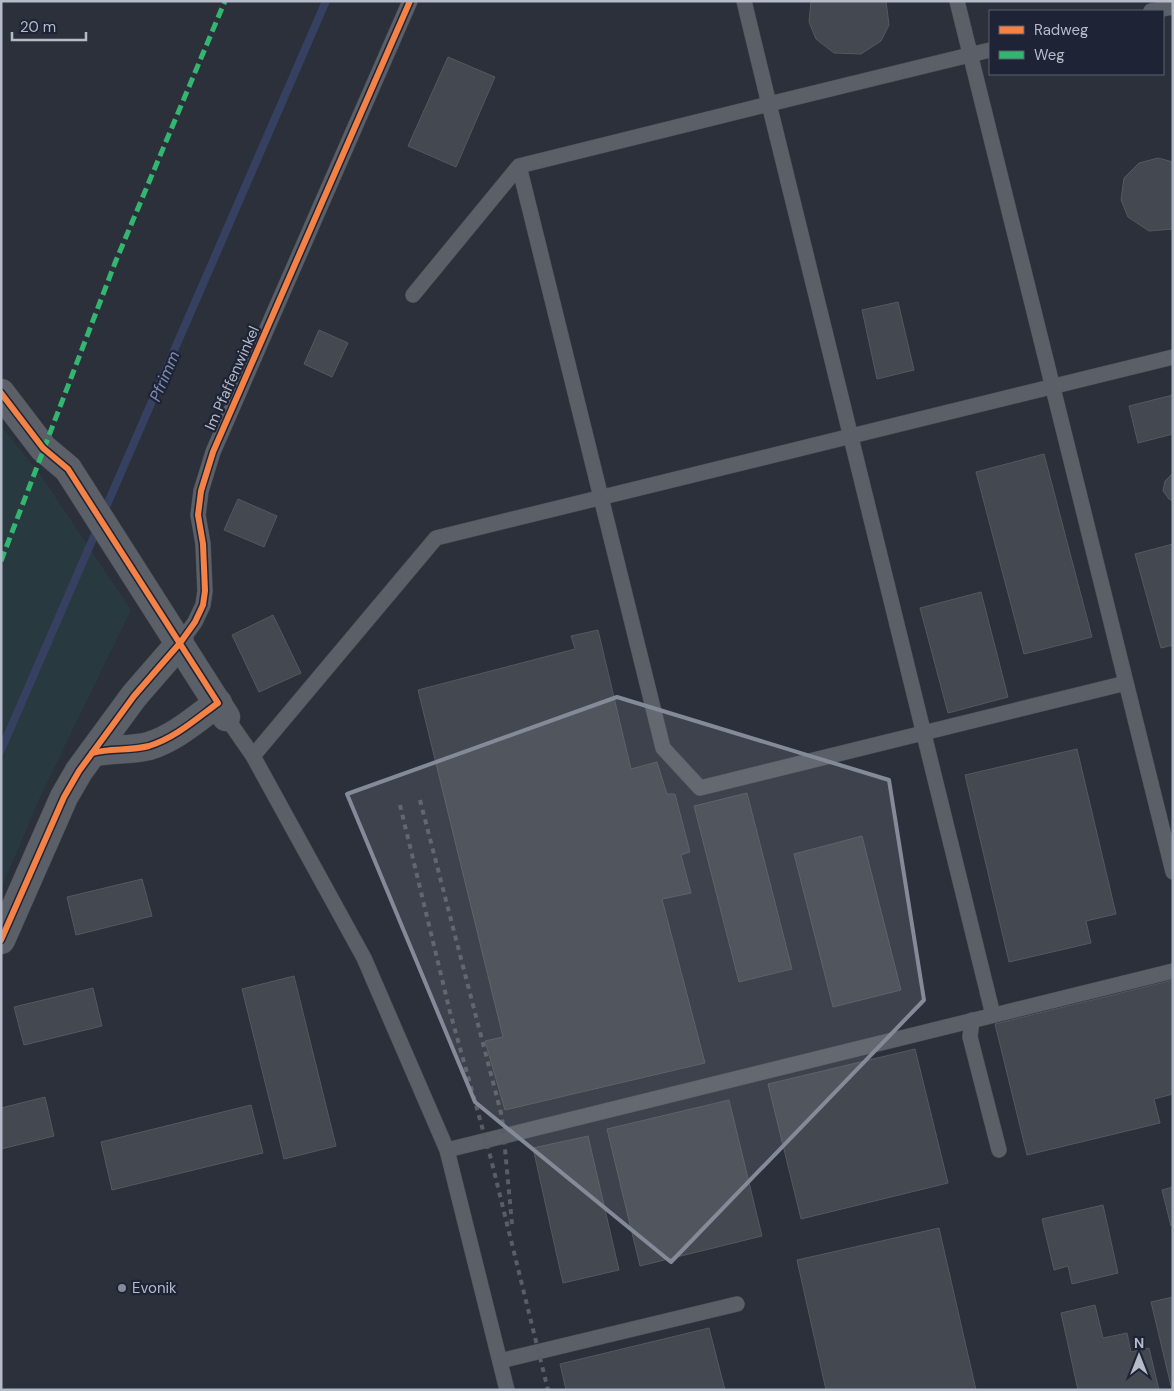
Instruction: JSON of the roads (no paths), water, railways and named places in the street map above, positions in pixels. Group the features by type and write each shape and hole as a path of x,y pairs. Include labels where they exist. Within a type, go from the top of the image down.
{"street":[{"path":"1,393 43,448 68,470 147,590 222,710 149,746 134,749 104,750 92,753"},
{"name":"Im Pfaffenwinkel","path":"1,940 64,797 79,771 134,696 180,643"}],"lane":[{"name":"Im Pfaffenwinkel","path":"180,643 195,622 203,605 205,590 203,544 198,515 201,491 213,452 410,1"},
{"path":"744,1 993,1015"},
{"path":"957,1 1173,872"},
{"path":"1156,10 1173,7"},
{"path":"412,295 519,166 989,50"},
{"path":"519,166 663,748 700,788 1126,683"},
{"path":"253,756 436,538 1173,357"},
{"path":"222,710 253,756 364,958 447,1150 507,1390"},
{"path":"447,1150 1173,970"},
{"path":"972,1020 970,1037 999,1150"},
{"path":"500,1361 737,1304"}],"waterway":[{"name":"Pfrimm","path":"103,514 326,1"},
{"name":"Pfrimm","path":"1,750 98,527"}],"railway":[{"path":"420,800 502,1117 512,1224"},
{"path":"400,805 450,1012 491,1159 548,1390"}],"place":[{"name":"Evonik","path":"122,1288"}]}
